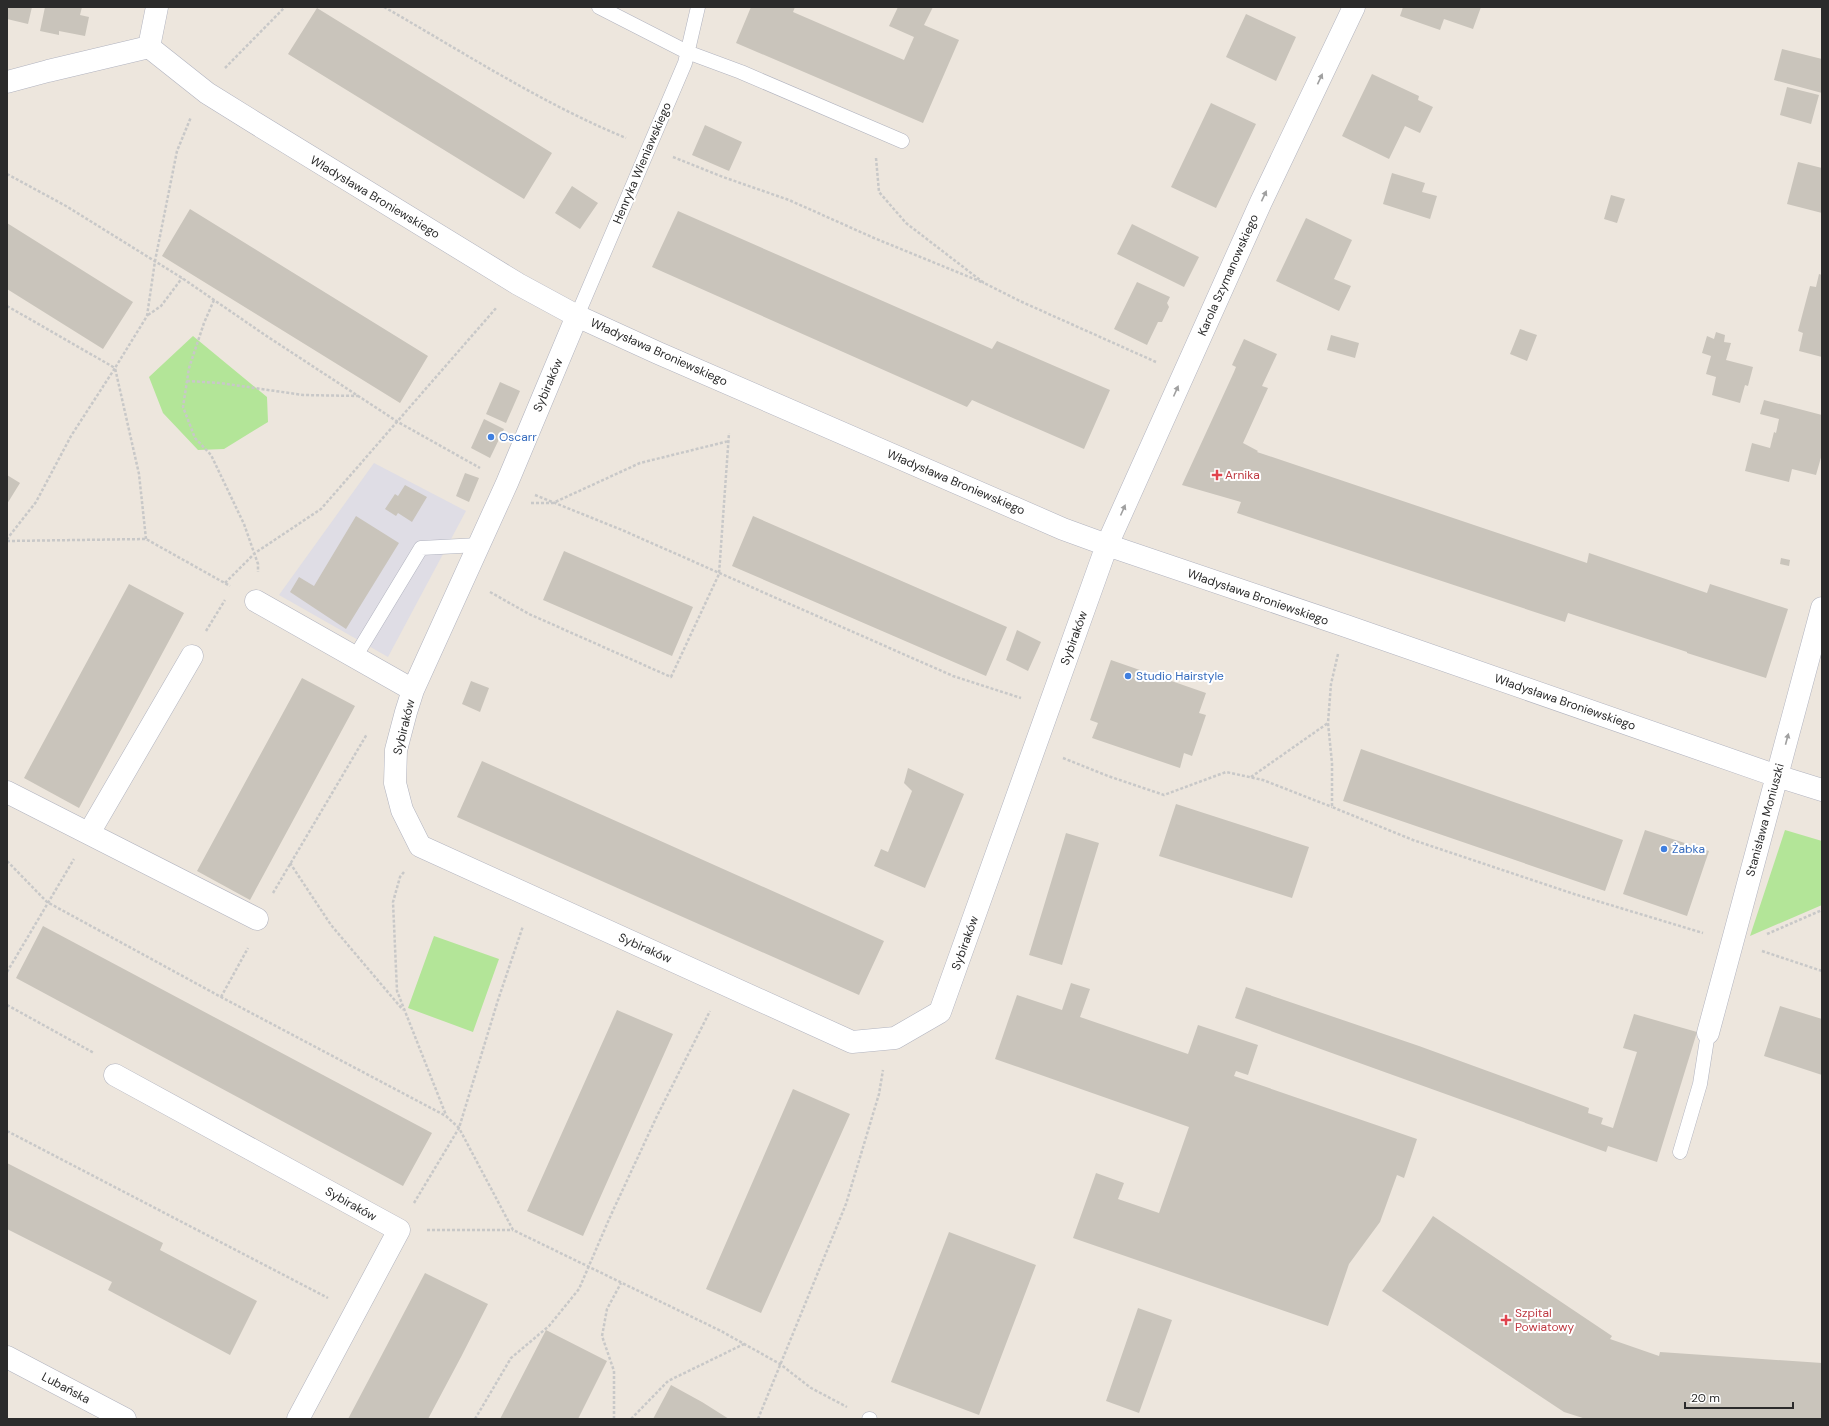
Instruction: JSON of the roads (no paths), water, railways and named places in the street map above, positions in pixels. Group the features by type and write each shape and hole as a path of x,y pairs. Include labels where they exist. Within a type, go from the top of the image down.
{"street":[{"path":"7,82 149,47 157,7"},
{"name":"Karola Szymanowskiego","path":"1107,545 1261,202 1354,7"},
{"name":"Władysława Broniewskiego","path":"149,47 206,93 518,284 577,316 658,353 1056,526 1107,545 1346,626 1777,776 1822,790"},
{"name":"Sybiraków","path":"577,316 507,483 413,690 396,750 395,783 402,810 420,846 852,1042 895,1038 940,1012 1107,545"},
{"path":"256,601 413,690"},
{"name":"Stanisława Moniuszki","path":"1708,1033 1822,608"},
{"path":"89,833 192,656"},
{"path":"7,792 257,920"},
{"name":"Sybiraków","path":"115,1075 399,1230 298,1419"},
{"name":"Lubańska","path":"7,1357 125,1419"}],"lane":[{"path":"599,7 687,52 741,72 902,141"},
{"name":"Henryka Wieniawskiego","path":"577,316 685,63 698,7"},
{"path":"355,657 421,548 479,545"},
{"path":"1680,1152 1700,1084 1708,1033"}],"place":[{"name":"Oscarr","path":"491,437"},
{"name":"Arnika","path":"1217,475"},
{"name":"Studio Hairstyle","path":"1128,676"},
{"name":"Żabka","path":"1664,849"},
{"name":"Szpital Powiatowy","path":"1506,1320"}]}
